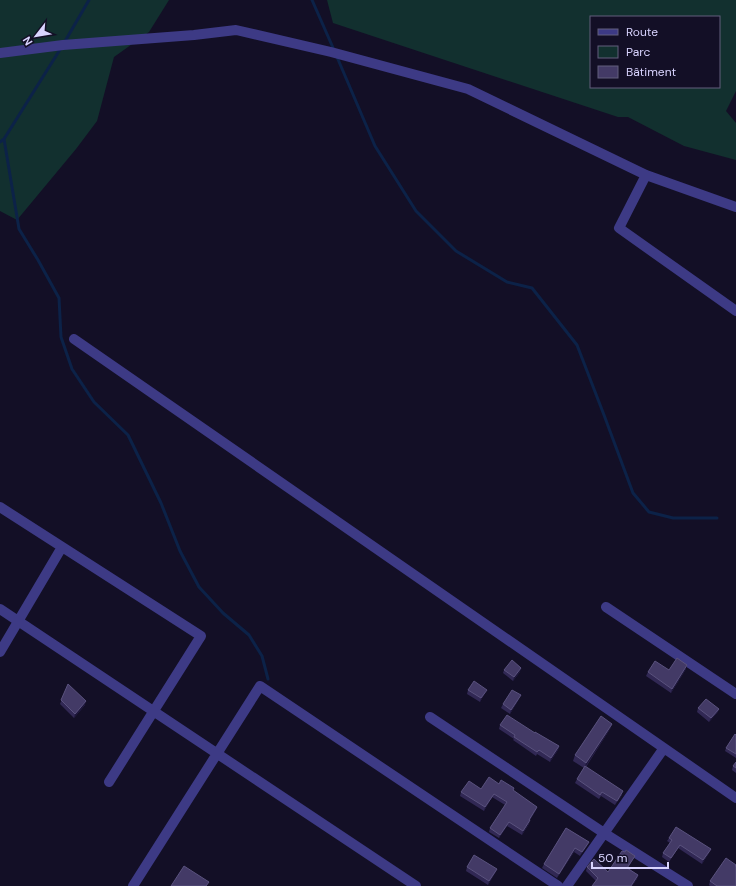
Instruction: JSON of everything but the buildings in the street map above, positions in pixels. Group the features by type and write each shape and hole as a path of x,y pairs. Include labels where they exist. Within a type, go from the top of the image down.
{"street":[{"path":"0,53 63,45 236,30 331,52 468,89 646,175 736,207"},
{"path":"646,175 619,228 736,311"},
{"path":"74,339 736,798"},
{"path":"0,507 201,636 109,782"},
{"path":"0,652 62,547"},
{"path":"606,608 736,694"},
{"path":"0,609 416,886"},
{"path":"134,886 260,686 558,886"},
{"path":"430,717 604,833 688,886"},
{"path":"567,886 664,748"}],"green space":[{"path":"0,0 169,0 149,32 114,57 97,121 76,149 17,220 0,211"},
{"path":"327,0 736,0 736,91 726,111 736,123 736,160 684,146 628,117 618,117 333,23"}],"waterway":[{"path":"64,43 89,0"},
{"path":"312,0 334,50"},
{"path":"0,142 4,139 61,48"},
{"path":"337,57 375,146 416,211 456,251 507,282 532,288 577,345 633,493 649,512 673,518 717,518"},
{"path":"4,139 19,229 59,298 61,337 72,369 94,402 128,435 161,503 180,551 199,587 223,613 249,635 262,656 268,679"}]}
